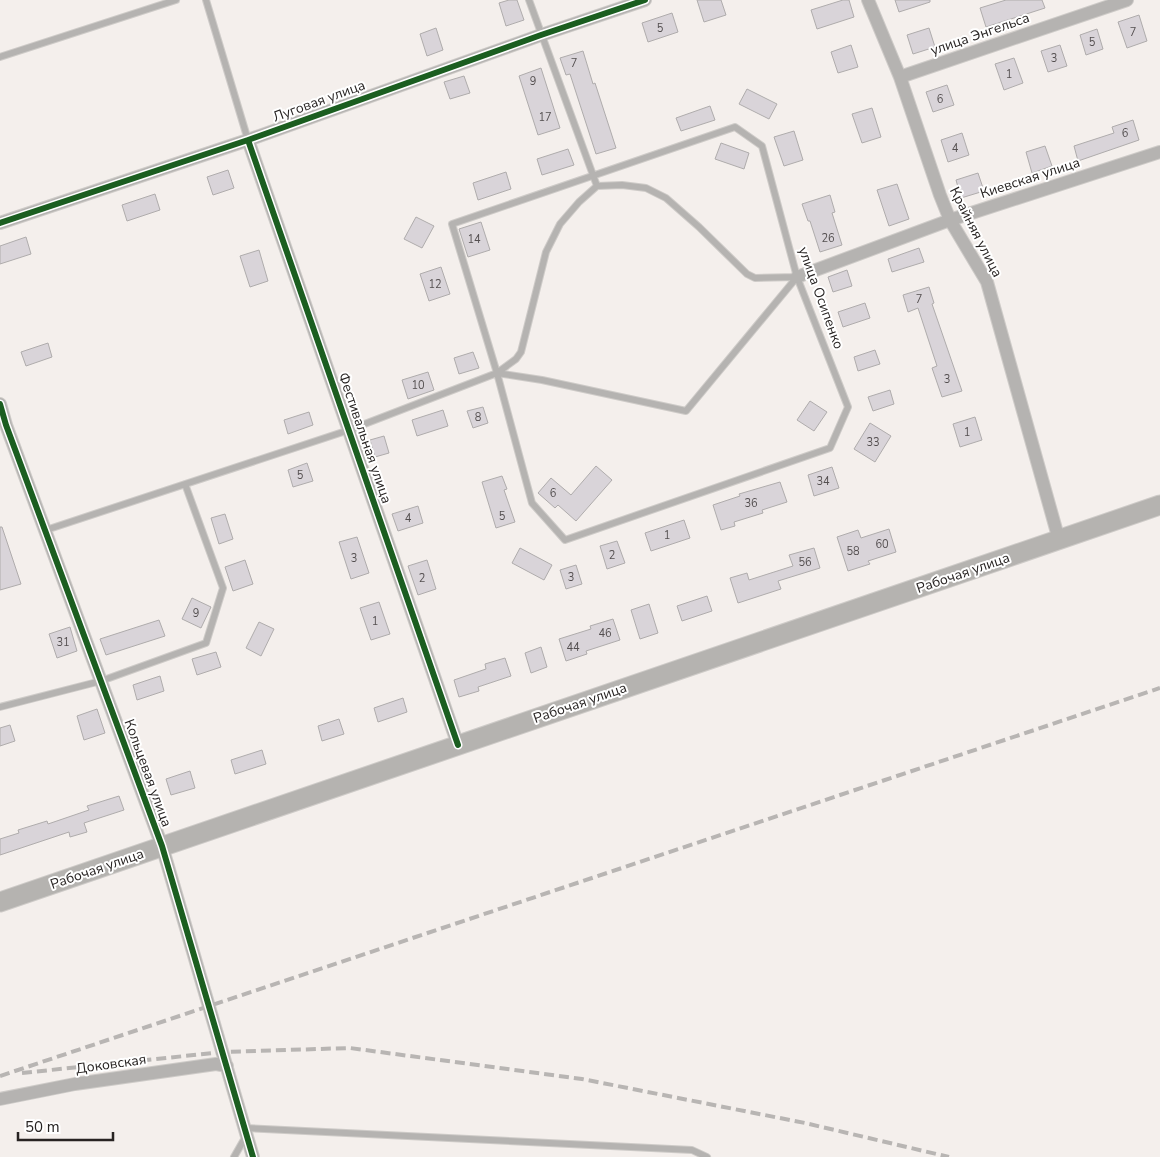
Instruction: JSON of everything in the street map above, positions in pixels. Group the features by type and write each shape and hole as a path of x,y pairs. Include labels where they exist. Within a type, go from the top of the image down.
{"main road":[{"name":"Рабочая улица","path":"0,902 1160,505"}],"street":[{"name":"Луговая улица","path":"0,222 248,140 541,35 645,0"},
{"name":"Крайняя улица","path":"868,0 900,77 950,220 986,282 1059,540"},
{"name":"улица Энгельса","path":"900,77 1127,0"},
{"name":"Фестивальная улица","path":"248,140 458,745"},
{"name":"Киевская улица","path":"797,277 950,220 1160,152"},
{"name":"Кольцевая улица","path":"0,404 6,425 162,846 253,1157"},
{"name":"Доковская","path":"0,1099 94,1081 216,1064 227,1066"}],"lane":[{"path":"0,56 176,0"},
{"name":"Фестивальная улица","path":"206,0 248,140"},
{"path":"529,0 597,186"},
{"name":"улица Осипенко","path":"735,127 762,146 797,277 848,407 830,448 565,540 532,503 497,373 452,224 735,127"},
{"path":"46,530 349,430 497,373 516,359 521,352 546,252 560,224 579,202 597,186 622,185 646,188 666,198 747,274 755,278 797,277"},
{"path":"497,373 542,380 686,411 797,277"},
{"path":"0,707 101,681 206,643 223,588 185,484"},
{"path":"234,1157 245,1131 692,1150 707,1157"}],"building":[{"path":"517,0 524,20 506,26 499,3"},
{"path":"697,0 721,0 726,15 704,22"},
{"path":"843,0 849,0 854,17 817,29 811,10"},
{"path":"895,0 930,0 930,2 899,12"},
{"path":"1006,0 1042,0 1045,8 986,27 980,8"},
{"path":"672,13 678,32 648,42 642,23"},
{"path":"1139,15 1147,41 1127,48 1118,22"},
{"path":"436,28 443,50 427,56 420,34"},
{"path":"929,28 935,47 913,54 907,35"},
{"path":"1097,29 1103,49 1086,55 1080,35"},
{"path":"851,45 858,67 838,73 831,52"},
{"path":"1060,45 1067,66 1048,72 1041,51"},
{"path":"583,51 616,148 596,154 570,74 566,75 560,58"},
{"path":"1014,58 1023,83 1004,90 995,64"},
{"path":"541,68 560,128 538,135 519,76"},
{"path":"464,76 470,93 450,99 444,82"},
{"path":"947,85 954,105 933,112 926,92"},
{"path":"747,89 777,104 769,119 739,104"},
{"path":"710,106 715,120 681,131 676,118"},
{"path":"872,108 881,137 862,143 852,114"},
{"path":"1133,120 1139,140 1078,161 1074,146 1114,133 1112,127"},
{"path":"794,131 803,160 784,166 774,137"},
{"path":"962,133 969,155 948,162 941,140"},
{"path":"721,143 749,153 744,169 715,159"},
{"path":"1045,146 1052,166 1032,173 1026,152"},
{"path":"568,149 574,165 542,175 537,159"},
{"path":"228,170 234,188 213,195 207,177"},
{"path":"506,172 511,189 478,200 473,183"},
{"path":"978,173 984,191 961,198 956,180"},
{"path":"897,184 909,219 889,226 877,190"},
{"path":"155,194 160,210 127,221 122,205"},
{"path":"830,195 835,212 832,213 842,245 820,252 810,221 808,221 802,204"},
{"path":"416,217 434,226 422,248 404,239"},
{"path":"481,222 490,250 468,257 459,229"},
{"path":"26,237 31,254 0,264 0,246"},
{"path":"919,248 924,262 892,272 888,259"},
{"path":"259,250 268,281 250,287 240,256"},
{"path":"441,267 450,294 429,301 420,274"},
{"path":"847,270 852,286 833,292 828,277"},
{"path":"929,287 934,303 932,304 962,391 942,397 932,368 937,366 918,308 908,312 903,295"},
{"path":"865,303 870,318 843,327 838,312"},
{"path":"48,343 52,357 26,366 21,352"},
{"path":"875,350 880,364 858,371 854,357"},
{"path":"473,352 479,368 459,374 454,358"},
{"path":"428,372 434,390 408,399 402,380"},
{"path":"890,390 894,404 873,411 868,397"},
{"path":"810,401 827,412 814,431 797,420"},
{"path":"483,407 488,423 473,428 467,411"},
{"path":"443,410 448,426 417,436 412,420"},
{"path":"309,412 313,425 288,434 284,420"},
{"path":"975,417 982,440 960,447 953,424"},
{"path":"870,423 891,436 875,462 854,449"},
{"path":"384,436 389,453 375,457 370,440"},
{"path":"307,463 313,481 293,487 288,470"},
{"path":"596,466 612,480 576,521 558,505 555,508 538,493 551,478 571,495"},
{"path":"832,467 839,488 814,496 808,475"},
{"path":"502,476 507,489 504,490 515,522 496,528 482,482"},
{"path":"780,482 787,502 762,510 763,513 734,522 735,526 721,530 713,505 740,496 739,494"},
{"path":"418,506 423,523 398,531 392,514"},
{"path":"225,514 233,539 219,544 211,518"},
{"path":"684,520 690,538 651,551 645,533"},
{"path":"0,527 2,527 21,584 0,590"},
{"path":"889,529 896,552 868,561 870,564 848,571 837,537 858,530 861,538"},
{"path":"357,537 369,573 351,579 339,542"},
{"path":"617,541 625,563 607,569 600,546"},
{"path":"520,548 552,565 544,580 512,563"},
{"path":"814,548 820,568 778,581 781,589 738,603 730,578 747,573 749,580 793,566 789,555"},
{"path":"245,560 253,584 233,591 225,567"},
{"path":"427,560 436,589 418,595 408,566"},
{"path":"576,565 582,584 566,589 560,570"},
{"path":"707,596 712,611 682,621 677,606"},
{"path":"192,598 211,607 201,628 182,619"},
{"path":"379,602 390,634 371,640 360,608"},
{"path":"649,604 658,633 640,639 631,610"},
{"path":"613,619 620,640 586,651 587,654 566,661 559,639 591,629 590,626"},
{"path":"159,620 165,636 106,655 100,639"},
{"path":"259,622 274,629 261,656 246,648"},
{"path":"70,627 77,651 57,658 49,634"},
{"path":"541,647 547,667 531,673 525,653"},
{"path":"216,652 221,667 197,675 192,659"},
{"path":"505,658 511,676 478,687 479,691 459,697 454,680 486,669 485,664"},
{"path":"160,676 164,691 137,700 133,685"},
{"path":"403,698 407,712 378,722 374,708"},
{"path":"97,709 105,733 84,740 77,716"},
{"path":"339,719 344,734 322,741 318,726"},
{"path":"10,725 15,741 0,746 0,728"},
{"path":"262,750 266,764 235,774 231,760"},
{"path":"190,771 195,788 171,795 166,779"},
{"path":"119,796 124,810 84,823 87,832 70,837 69,832 0,855 0,839 19,833 18,830 47,821 48,824 89,810 87,806"}],"railway":[{"path":"0,1076 1160,688"},
{"path":"22,1073 223,1052 350,1048 582,1079 805,1123 949,1157"}],"cycle path":[{"path":"0,223 248,140 541,35 645,0"},
{"path":"248,140 458,745"},
{"path":"0,404 6,425 162,846 253,1157"}]}
